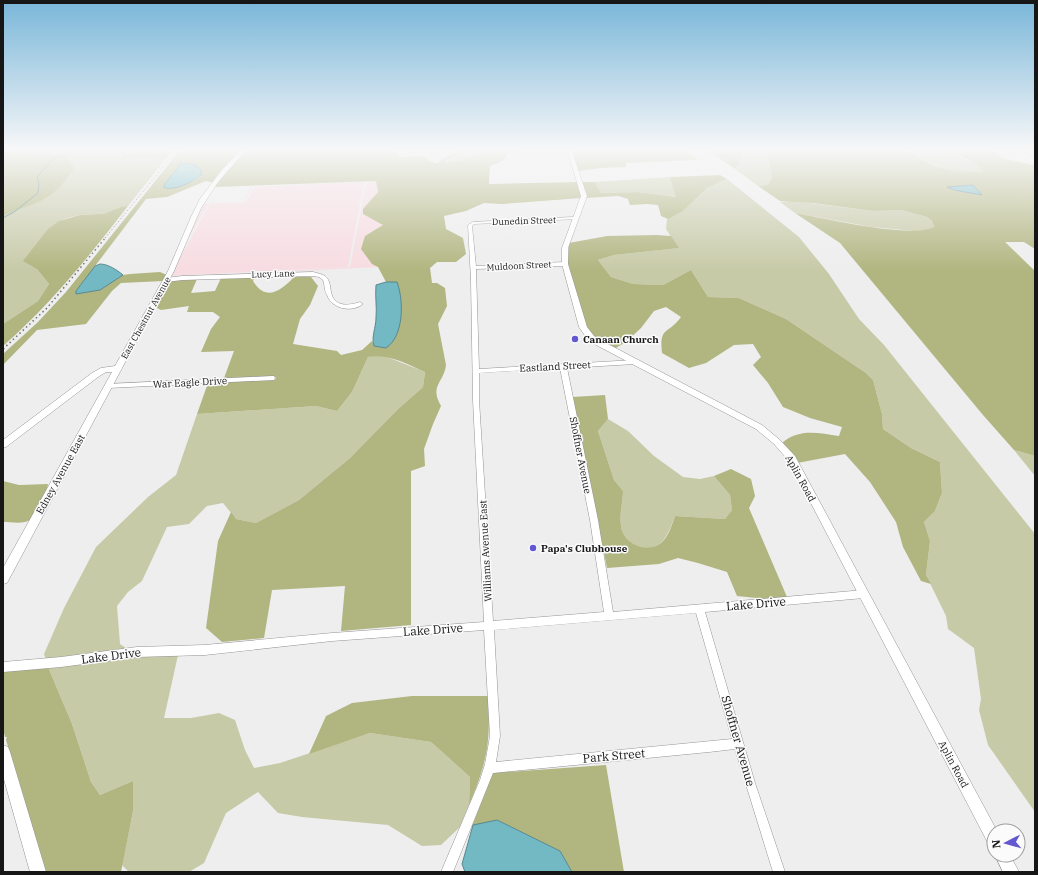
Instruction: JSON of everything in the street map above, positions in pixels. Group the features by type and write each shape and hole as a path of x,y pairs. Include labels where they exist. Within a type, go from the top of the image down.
{"street":[{"name":"East Chestnut Avenue","path":"3,445 95,375 104,370 118,368 181,252 194,216 212,190"},
{"name":"Aplin Road","path":"582,190 584,196 575,218 566,248 566,264 579,316 585,331 597,342 753,424 777,442 792,459 986,825"},
{"name":"Dunedin Street","path":"473,223 575,218"},
{"name":"Williams Avenue East","path":"447,872 485,780 489,768 495,736 476,371 473,268 470,225 473,223"},
{"name":"Muldoon Street","path":"473,268 566,264"},
{"name":"Lucy Lane","path":"166,280 182,278 313,274 322,276 325,279 329,296 336,304 351,307 360,304"},
{"name":"Eastland Street","path":"476,371 635,362"},
{"name":"Shoffner Avenue","path":"563,366 594,520 609,616"},
{"name":"Edney Avenue East","path":"3,579 118,368"},
{"name":"War Eagle Drive","path":"108,386 272,378"},
{"name":"Lake Drive","path":"3,667 61,662 137,652 205,650 332,638 864,594"},
{"name":"Shoffner Avenue","path":"699,608 738,743 779,872"},
{"name":"Park Street","path":"489,768 738,743"},
{"path":"3,752 38,872"},
{"path":"1006,863 1011,872"}],"shaded area":[{"path":"249,190 251,190 244,202 208,205 188,239 197,216 204,204 243,202"},
{"path":"253,190 363,190 348,267 170,276 210,204 246,203"},
{"path":"365,190 378,190 378,192 363,209 363,213 384,225 365,236 378,267 196,276 350,267"}],"green space":[{"path":"3,190 56,190 41,201 14,211 3,217"},
{"path":"50,190 141,190 128,206 105,214 80,215 68,218 52,227 45,240 37,269 49,284 38,301 3,324 3,217 14,210 46,198"},
{"path":"148,190 184,190 167,197 146,199 76,291 76,294 100,290 123,275 160,272 167,275 163,281 121,283 112,291 86,324 37,330 3,365 3,354 38,322 66,292"},
{"path":"378,190 580,190 582,198 502,204 484,203 466,211 444,216 446,229 463,238 466,254 456,262 437,262 430,268 432,283 437,283 445,288 447,306 438,324 446,365 436,393 441,406 424,449 425,466 411,471 411,625 341,631 345,586 272,590 264,638 222,642 206,628 218,541 231,512 236,519 256,523 299,500 350,458 397,410 423,387 425,372 390,358 375,356 368,357 352,392 337,411 316,406 197,414 208,383 275,380 276,377 224,378 234,351 201,352 211,329 220,317 213,312 187,312 189,306 161,310 155,307 169,281 197,279 191,293 215,291 221,278 255,276 253,281 258,288 269,293 279,290 295,276 311,277 318,286 310,305 300,319 293,344 337,351 341,355 362,350 372,341 374,346 386,348 397,283 386,282 378,267 372,264 361,249 365,236 383,225 363,214 363,209 378,192"},
{"path":"584,190 599,190 601,193 638,192 676,197 674,190 705,190 683,211 668,219 661,216 658,205 630,205 628,199 618,196 586,198"},
{"path":"599,190 674,190 677,197 638,192 601,193"},
{"path":"705,190 740,190 799,237 829,274 859,319 884,345 1035,534 1035,812 988,745 979,710 981,699 974,648 948,629 946,616 926,575 930,541 924,522 935,511 942,493 940,462 911,448 883,429 882,414 873,380 866,373 786,319 739,298 708,297 691,270 663,285 633,284 611,277 598,260 614,255 678,248 666,229 667,219 683,211"},
{"path":"764,190 954,190 981,194 977,190 1035,190 1035,249 1024,242 1005,242 1035,271 1035,456 1014,450 983,415 840,243 795,213 845,223 906,231 922,230 934,227 932,221 927,217 901,210 873,211 813,203 780,201"},
{"path":"794,201 873,211 901,210 927,217 932,221 934,227 929,230 914,231 872,227 795,213 780,202"},
{"path":"128,206 53,297 3,346 3,324 38,301 49,284 37,269 23,261 48,229 59,221 80,215 104,214 121,207"},
{"path":"607,236 671,236 679,248 614,255 598,260 611,277 633,284 663,285 691,270 708,297 739,298 786,319 866,373 873,380 882,414 883,429 911,448 940,462 942,493 935,511 924,522 930,541 926,575 931,584 921,581 903,547 896,522 870,482 845,454 797,463 782,443 788,438 802,433 839,436 842,427 810,418 783,407 768,383 753,365 761,357 753,344 734,345 706,363 689,368 662,353 661,344 663,334 681,317 666,307 654,311 641,328 626,342 614,349 599,341 588,330 568,264 569,243"},
{"path":"376,355 387,357 425,372 423,387 397,410 350,458 299,500 256,523 236,519 223,503 207,506 189,524 167,527 142,581 128,592 117,606 120,644 129,650 46,660 44,654 64,608 96,547 148,497 176,475 197,414 316,406 337,411 352,392 368,357"},
{"path":"605,395 608,419 598,431 614,480 623,491 621,513 622,531 629,541 640,547 646,548 658,545 664,540 669,532 675,516 725,519 732,510 730,495 714,476 731,469 751,479 755,496 749,508 787,597 766,599 737,596 727,572 678,558 659,564 607,568 573,397"},
{"path":"608,419 628,431 654,456 683,477 700,479 714,476 730,495 732,510 725,519 675,516 666,536 658,545 646,548 634,545 629,541 622,531 621,513 623,491 614,480 598,431"},
{"path":"1014,450 1035,456 1035,476"},
{"path":"3,481 19,485 48,484 38,510 31,519 19,523 3,522"},
{"path":"178,655 164,718 191,718 219,713 235,720 245,750 254,768 280,763 370,733 431,742 470,777 469,805 460,827 441,845 422,846 388,825 302,817 278,813 258,792 226,813 204,863 189,872 129,872 122,865 133,811 133,781 100,795 91,782 72,724 48,667 136,656"},
{"path":"48,667 72,724 91,782 100,795 133,781 133,811 121,872 46,872 44,867 6,740 7,737 5,737 3,729 3,673 7,670"},
{"path":"412,696 488,696 489,727 484,764 469,805 470,777 431,742 370,733 309,754 326,716 352,703"},
{"path":"606,765 624,872 572,872 560,851 497,820 472,826 493,773"}],"water":[{"path":"954,190 977,190 982,195"},
{"path":"100,264 109,266 123,275 100,290 76,294 76,291 95,266"},
{"path":"386,282 397,282 401,299 401,318 396,335 386,348 374,346 373,340 376,321 376,285"},
{"path":"497,820 560,851 572,872 465,872 462,864 473,825"}],"waterway":[{"path":"3,218 14,212 38,193 38,190"}],"railway":[{"path":"105,238 145,190"},
{"path":"4,348 3,349 47,308 106,237"}],"place":[{"name":"Canaan Church","path":"575,339"},
{"name":"Papa's Clubhouse","path":"533,548"}]}
